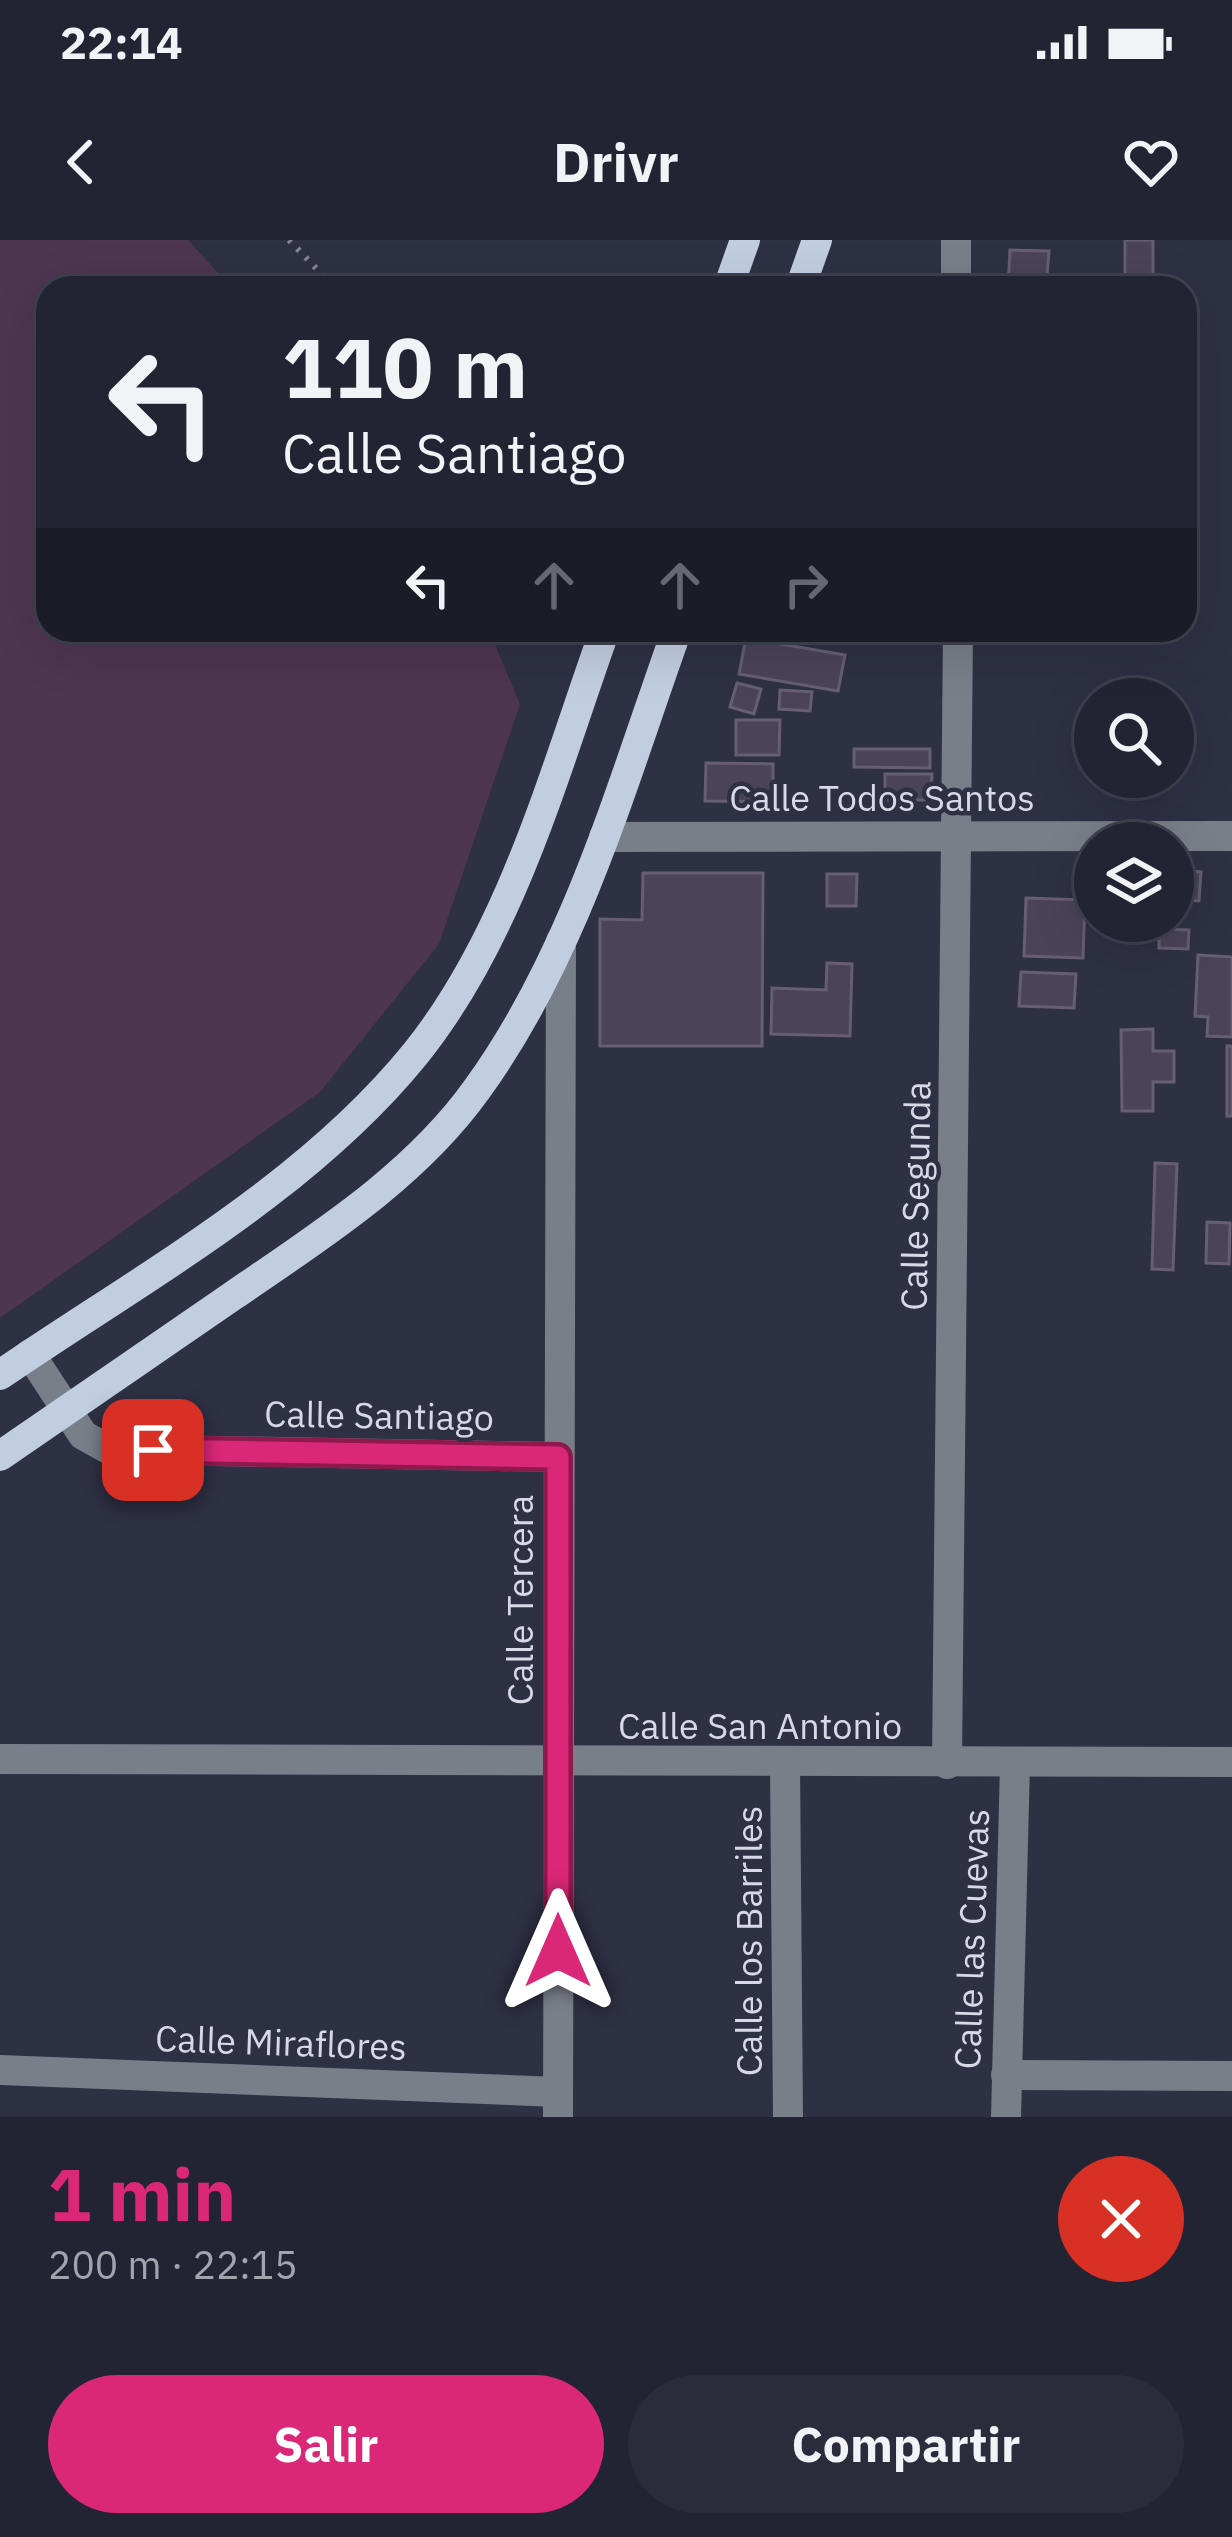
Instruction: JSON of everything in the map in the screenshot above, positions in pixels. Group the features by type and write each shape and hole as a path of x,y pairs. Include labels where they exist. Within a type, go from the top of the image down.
{"main road":[{"path":"732,276 746,240"},
{"path":"804,276 817,240"},
{"path":"0,1375 304,1167 364,1112 419,1049 477,957 539,818 601,642"},
{"path":"0,1456 320,1236 418,1156 486,1075 530,1008 561,938 604,837 673,642"}],"street":[{"path":"956,240 956,276"},
{"name":"Calle Segunda","path":"947,1763 958,642"},
{"name":"Calle Todos Santos","path":"604,837 1232,836"},
{"name":"Calle Tercera","path":"558,2104 561,938"},
{"name":"Calle Santiago","path":"31,1354 83,1435 108,1449 558,1457"},
{"name":"Calle San Antonio","path":"0,1759 558,1764 1232,1762"},
{"name":"Calle los Barriles","path":"785,1763 788,2117"},
{"name":"Calle las Cuevas","path":"1006,2117 1015,1764"},
{"name":"Calle Miraflores","path":"0,2070 558,2104"},
{"path":"1006,2075 1232,2076"}],"path":[{"path":"289,240 323,276"}],"shaded area":[{"path":"0,240 188,240 221,276 36,276 36,642 494,642 520,704 439,944 320,1092 0,1318"}],"building":[{"path":"1125,240 1153,240 1153,276 1125,276"},
{"path":"1010,250 1049,251 1047,276 1009,276"},
{"path":"745,642 845,655 838,691 739,674"},
{"path":"737,683 761,689 754,714 730,707"},
{"path":"780,690 812,692 810,711 779,709"},
{"path":"736,720 780,720 779,755 736,755"},
{"path":"854,749 930,749 930,768 854,767"},
{"path":"706,763 773,764 773,802 705,801"},
{"path":"885,774 932,774 931,800 885,800"},
{"path":"1194,872 1201,872 1199,901 1194,901"},
{"path":"643,873 763,873 762,1046 600,1046 600,919 642,920"},
{"path":"827,874 857,874 856,906 827,906"},
{"path":"1026,898 1074,900 1074,942 1084,942 1083,958 1024,956"},
{"path":"1159,942 1188,942 1188,949 1159,948"},
{"path":"1198,955 1232,957 1232,1037 1207,1036 1208,1017 1195,1016"},
{"path":"827,963 852,964 850,1036 771,1034 772,988 826,990"},
{"path":"1021,972 1076,974 1074,1008 1019,1006"},
{"path":"1153,1029 1153,1051 1174,1051 1174,1082 1153,1082 1153,1111 1122,1111 1121,1030"},
{"path":"1227,1046 1232,1046 1232,1116 1227,1116"},
{"path":"1155,1163 1177,1164 1173,1270 1152,1269"},
{"path":"1207,1222 1230,1223 1229,1264 1206,1263"}],"route":[{"path":"153,1450 558,1457 558,1951"}]}
